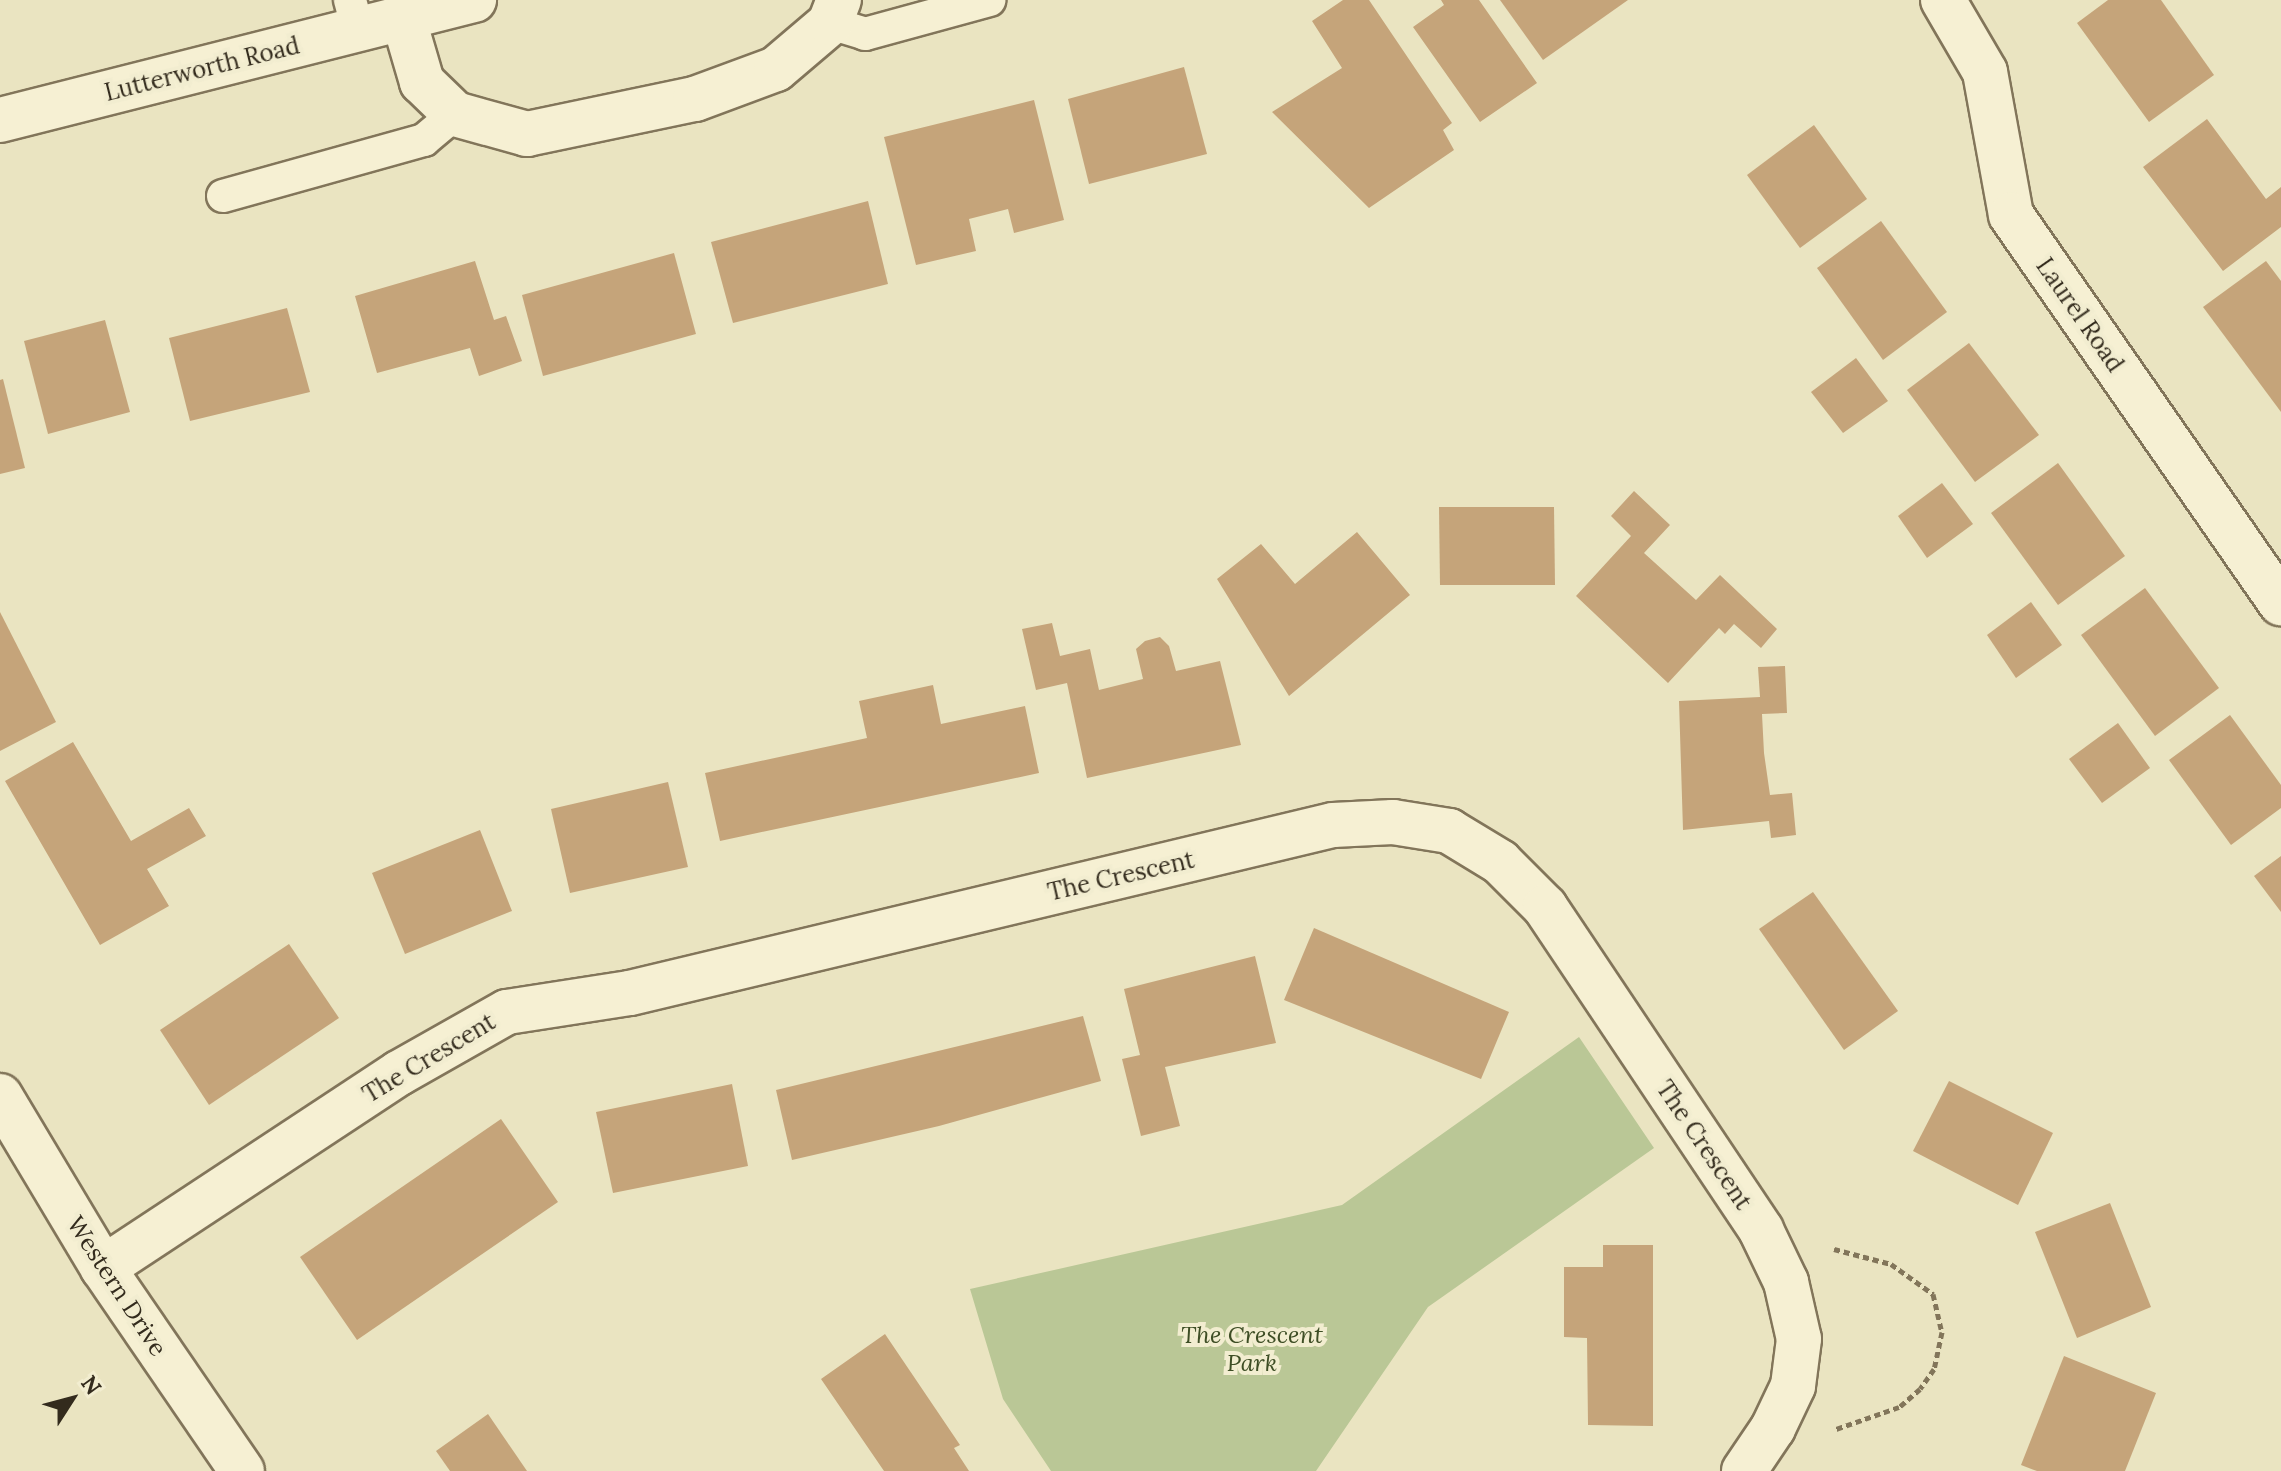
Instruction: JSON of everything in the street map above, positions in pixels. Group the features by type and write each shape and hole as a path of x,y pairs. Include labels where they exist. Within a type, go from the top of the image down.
{"street":[{"name":"Lutterworth Road","path":"0,120 354,15 403,17 474,0"},
{"name":"Laurel Road","path":"1943,0 1985,72 2011,215 2281,603"},
{"path":"403,17 422,82 455,114 527,134 695,99 776,69 834,12"},
{"name":"The Crescent","path":"103,1268 399,1073 507,1012 630,993 1333,825 1393,822 1449,831 1500,862 1545,907 1761,1230 1786,1282 1799,1339 1793,1386 1779,1417 1744,1471"},
{"name":"Western Drive","path":"0,1096 103,1268 242,1471"}],"lane":[{"path":"834,12 865,34 989,0"},
{"path":"223,196 424,140 455,114"}],"path":[{"path":"1774,1256 1820,1246 1891,1264 1933,1294 1942,1332 1934,1369 1920,1389 1899,1407 1813,1437 1779,1417"}],"green space":[{"name":"The Crescent Park","path":"1579,1037 1654,1148 1428,1307 1316,1471 1051,1471 1003,1399 970,1289 1342,1205"}],"building":[{"path":"1343,0 1369,0 1452,123 1443,130 1454,150 1369,208 1272,112 1342,68 1312,21"},
{"path":"1441,0 1479,0 1537,83 1480,122 1413,27 1444,5"},
{"path":"1500,0 1628,0 1543,60"},
{"path":"2108,0 2161,0 2214,75 2149,122 2077,23"},
{"path":"1184,67 1207,154 1089,184 1068,99"},
{"path":"1034,100 1064,220 1014,233 1008,209 969,219 976,251 916,265 884,137"},
{"path":"2207,119 2266,199 2281,187 2281,227 2223,271 2143,167"},
{"path":"1814,125 1867,199 1800,248 1747,175"},
{"path":"868,201 888,284 733,323 711,242"},
{"path":"1881,221 1947,312 1883,360 1817,268"},
{"path":"674,253 696,334 543,376 522,295"},
{"path":"475,261 494,320 506,316 522,361 479,376 470,348 377,373 355,296"},
{"path":"2266,261 2281,281 2281,412 2203,307"},
{"path":"287,308 310,392 190,421 169,338"},
{"path":"105,320 130,412 48,434 24,341"},
{"path":"1969,343 2039,435 1975,482 1907,390"},
{"path":"1856,358 1888,401 1843,433 1811,392"},
{"path":"3,379 25,468 0,474 0,380"},
{"path":"2058,463 2125,556 2058,605 1991,513"},
{"path":"1942,483 1973,524 1927,558 1898,516"},
{"path":"1634,491 1670,525 1644,553 1696,600 1720,575 1777,629 1761,648 1734,624 1725,634 1719,628 1668,683 1576,596 1631,536 1611,516"},
{"path":"1439,507 1554,507 1555,585 1440,585"},
{"path":"1357,532 1410,595 1289,696 1217,579 1261,544 1295,584"},
{"path":"2145,588 2219,688 2155,736 2081,635"},
{"path":"2031,602 2062,645 2016,678 1987,635"},
{"path":"0,612 56,722 0,751"},
{"path":"1052,623 1060,656 1090,649 1099,690 1143,679 1136,649 1145,641 1160,637 1169,646 1176,671 1220,661 1241,745 1087,778 1067,683 1036,690 1022,629"},
{"path":"1785,666 1787,713 1762,714 1764,753 1770,795 1792,793 1796,835 1771,838 1769,821 1683,830 1679,701 1760,697 1758,667"},
{"path":"933,685 941,724 1025,706 1039,773 720,841 705,773 867,738 859,701"},
{"path":"2230,715 2281,785 2281,808 2231,845 2169,760"},
{"path":"2118,723 2150,768 2102,803 2069,759"},
{"path":"73,742 131,841 189,808 206,836 147,869 169,906 100,945 5,781"},
{"path":"668,782 688,867 570,893 551,809"},
{"path":"480,830 512,911 405,954 372,873"},
{"path":"2281,856 2281,912 2254,876"},
{"path":"1813,892 1898,1011 1844,1050 1759,929"},
{"path":"1314,928 1509,1012 1481,1079 1284,1000"},
{"path":"289,944 339,1018 209,1105 160,1030"},
{"path":"1255,956 1276,1043 1165,1067 1180,1126 1141,1136 1122,1059 1140,1055 1124,989"},
{"path":"1083,1016 1101,1081 939,1126 792,1160 776,1090"},
{"path":"1949,1081 2053,1133 2018,1205 1913,1151"},
{"path":"732,1084 748,1166 613,1193 596,1112"},
{"path":"501,1119 558,1202 357,1340 300,1257"},
{"path":"2110,1203 2151,1307 2077,1338 2035,1232"},
{"path":"1603,1245 1653,1245 1653,1426 1588,1425 1587,1338 1564,1337 1564,1267 1603,1267"},
{"path":"885,1334 960,1445 954,1448 969,1471 884,1471 821,1379"},
{"path":"2064,1356 2156,1393 2125,1471 2037,1471 2021,1465"},
{"path":"488,1414 527,1471 450,1471 436,1451"}]}
